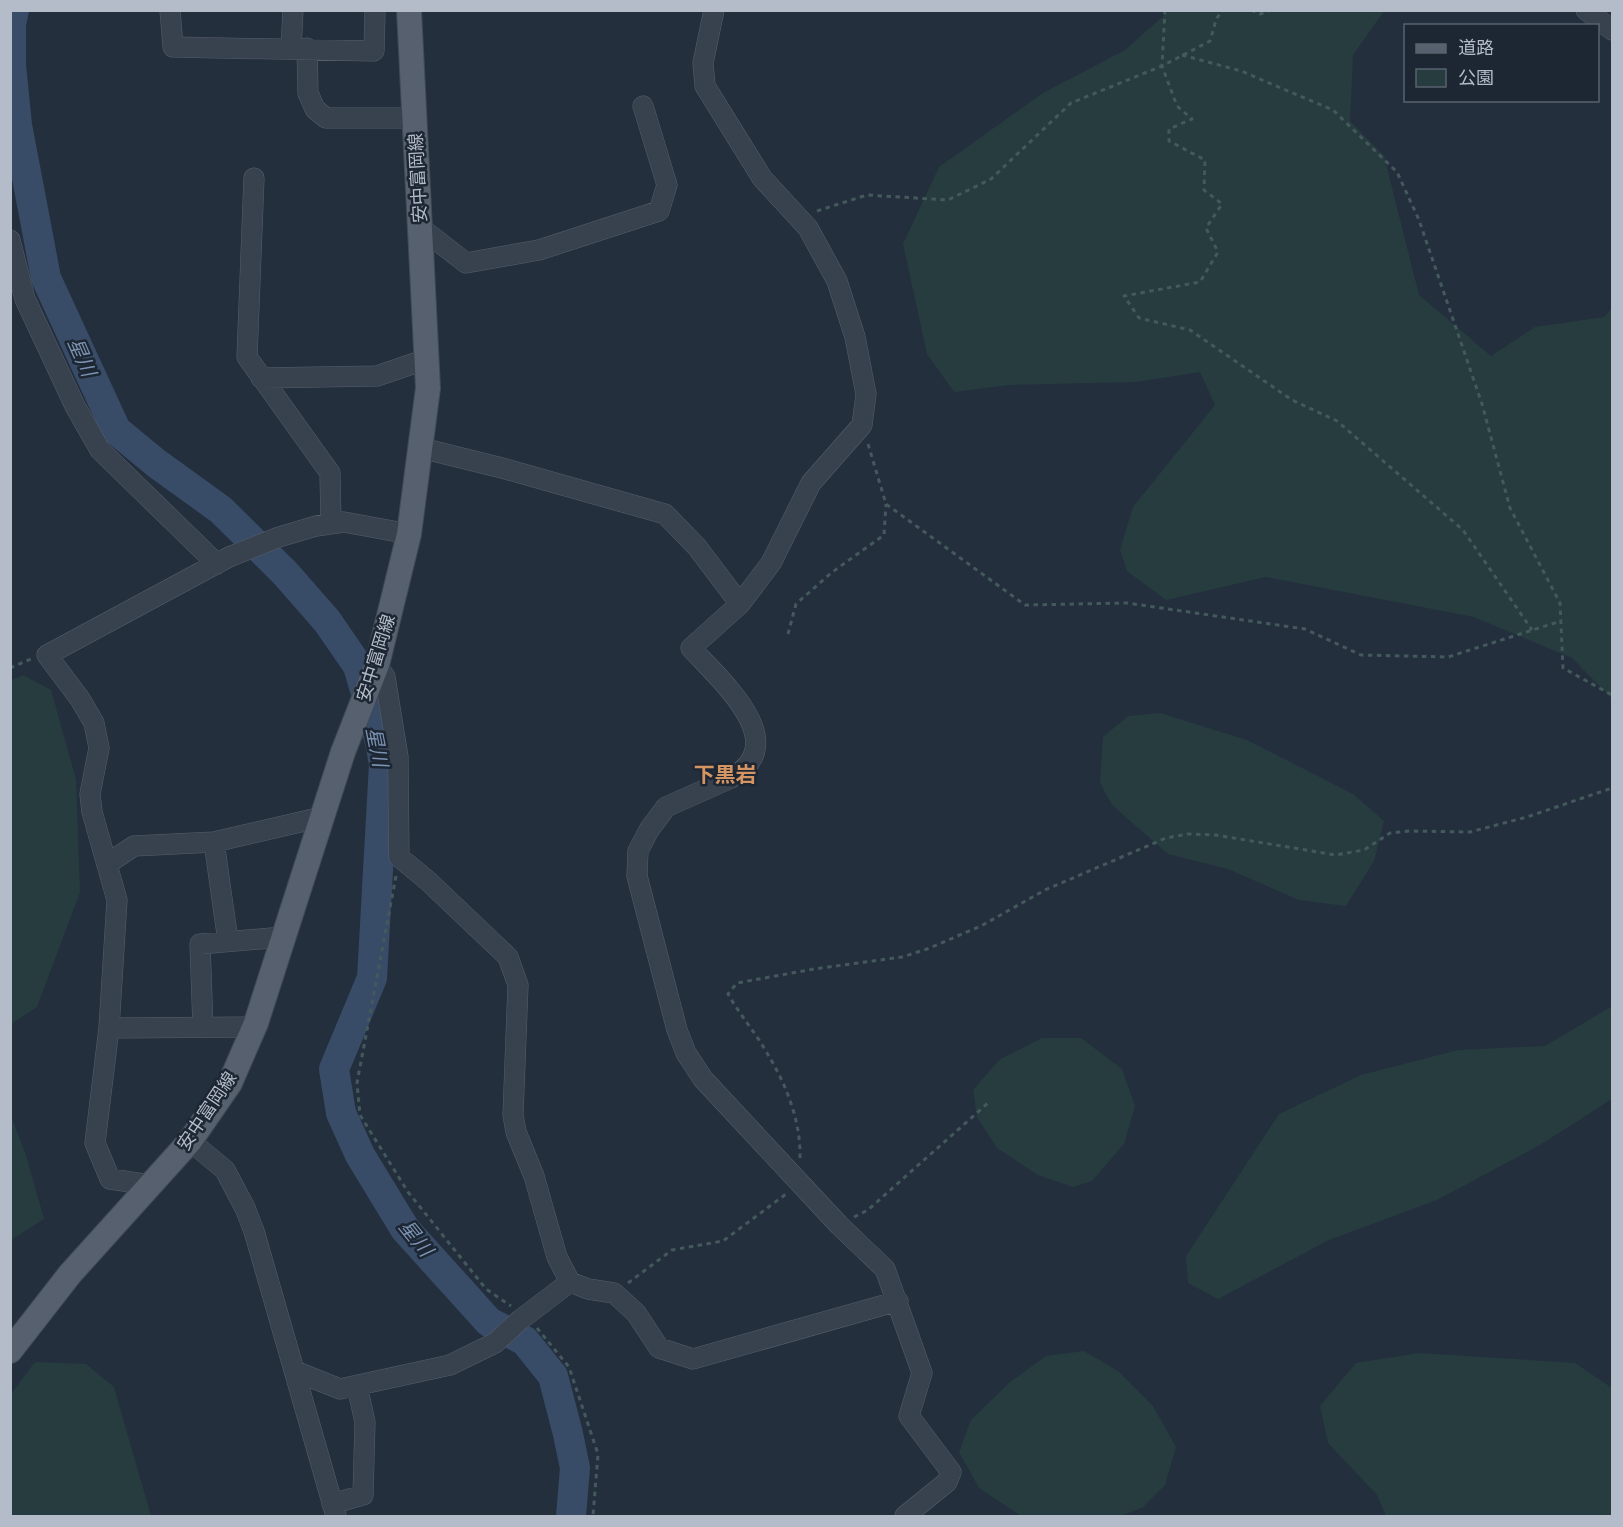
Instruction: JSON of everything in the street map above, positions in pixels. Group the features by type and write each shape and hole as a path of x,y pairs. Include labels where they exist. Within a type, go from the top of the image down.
{"main road":[{"name":"安中富岡線","path":"10,1351 70,1274 190,1141 230,1083 254,1027 343,752 376,669 409,534 428,388 409,10"}],"street":[{"path":"170,10 173,47 374,51 375,10"},
{"path":"293,10 308,93 315,109 326,118 415,118"},
{"path":"714,10 703,63 705,86 762,178 808,228 837,281 855,337 866,393 862,425 811,483 771,563 740,604 691,648 744,708 753,724 755,737 753,759 739,774 666,807 649,830 638,851 637,876 677,1030 686,1053 703,1079 839,1225 885,1269 922,1373 909,1416 951,1472 947,1482 905,1516"},
{"path":"1586,10 1612,30"},
{"path":"421,228 466,262 539,250 659,211 667,185 643,106"},
{"path":"254,178 247,357 330,473 331,524"},
{"path":"10,240 25,299 75,406 100,450 223,560"},
{"path":"261,378 377,376 427,360"},
{"path":"421,448 502,468 665,514 697,547 740,604"},
{"path":"151,1185 110,1179 95,1143 109,1028 117,900 92,812 90,794 99,748 94,723 80,699 47,656 223,560 279,537 331,524 355,524 409,534"},
{"path":"376,669 385,677 398,757 399,857 428,881 508,957 518,985 513,1115 516,1132 534,1176 557,1257 570,1282 588,1289 614,1293 636,1313 659,1347 693,1359 898,1301"},
{"path":"106,864 134,846 214,842 322,817"},
{"path":"214,842 228,941"},
{"path":"203,1028 200,944 283,937"},
{"path":"109,1028 254,1027"},
{"path":"190,1141 225,1170 254,1231 334,1510 363,1495 365,1422 357,1386"},
{"path":"295,1371 340,1389 450,1365 495,1343 570,1282"}],"path":[{"path":"1165,10 1162,66 1177,106 1192,119 1169,129 1169,141 1205,159 1204,190 1222,204 1206,228 1218,252 1200,282 1124,296 1139,318 1190,330 1292,400 1337,421 1463,530 1532,630"},
{"path":"798,217 867,195 948,200 991,179 1071,103 1162,66 1210,41 1216,20 1222,10"},
{"path":"1251,10 1260,14 1272,10"},
{"path":"1182,55 1241,71 1333,110 1397,172 1419,220 1482,404 1510,508 1560,603 1563,668 1612,695"},
{"path":"788,634 796,604 831,573 884,535 886,504 862,425"},
{"path":"886,504 1025,605 1127,603 1305,628 1361,655 1448,657 1561,621"},
{"path":"614,1293 672,1250 723,1241 800,1183 801,1144 793,1105 767,1053 728,994 737,983 902,957 927,949 981,926 1046,890 1166,838 1188,834 1216,835 1335,855 1364,850 1390,833 1470,832 1527,817 1612,788"},
{"path":"399,857 357,1083 360,1115 408,1192 486,1289 523,1318 569,1366 598,1454 593,1516"},
{"path":"839,1225 868,1210 989,1102"}],"green space":[{"path":"1169,11 1384,11 1353,55 1350,121 1384,156 1419,295 1491,356 1535,327 1604,317 1612,308 1612,699 1572,658 1474,617 1266,577 1166,600 1127,571 1120,550 1133,507 1215,405 1200,372 1136,382 1009,385 954,392 927,354 903,244 939,167 1043,93 1125,50"},
{"path":"23,675 51,690 76,779 80,892 37,1007 11,1024 10,681"},
{"path":"1160,713 1247,740 1353,794 1384,821 1374,861 1346,906 1299,900 1228,869 1168,854 1112,805 1100,783 1103,737 1128,716"},
{"path":"1612,1006 1612,1099 1540,1145 1437,1200 1329,1240 1218,1299 1188,1283 1186,1256 1279,1114 1361,1075 1458,1050 1545,1046"},
{"path":"1042,1038 1081,1038 1122,1069 1135,1106 1124,1144 1092,1181 1073,1187 1038,1175 997,1148 977,1117 973,1090 999,1060"},
{"path":"10,1113 26,1155 44,1219 11,1240"},
{"path":"1084,1351 1118,1371 1153,1406 1176,1447 1165,1485 1142,1508 1120,1516 1021,1516 979,1488 959,1452 971,1420 1010,1382 1046,1356"},
{"path":"1419,1353 1575,1363 1612,1388 1612,1516 1386,1516 1377,1495 1328,1443 1320,1406 1356,1363"},
{"path":"35,1362 86,1364 114,1387 151,1516 11,1516 11,1394"}],"waterway":[{"name":"星川","path":"14,10 11,24 11,65 17,125 46,278 116,430 156,463 221,510 285,573 327,621 358,666 384,764 372,978 334,1069 341,1113 360,1155 405,1229 489,1322 525,1341 553,1376 575,1468 571,1516"}],"district":[{"name":"下黒岩","path":"725,775"}]}
